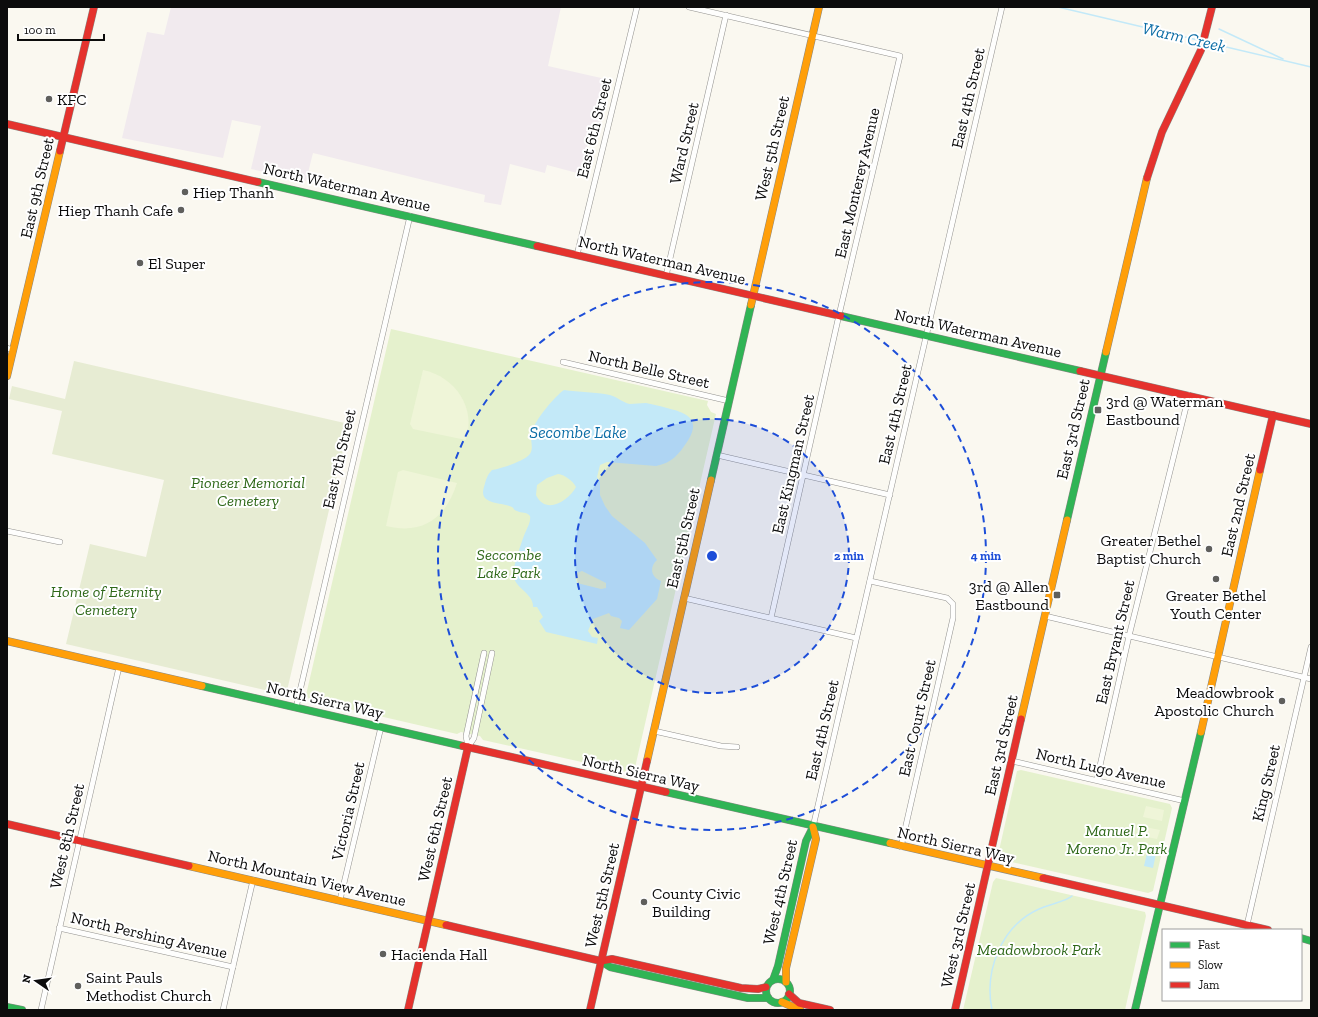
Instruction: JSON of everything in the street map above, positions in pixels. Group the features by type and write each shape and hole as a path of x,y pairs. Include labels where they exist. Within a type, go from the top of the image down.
{"street":[{"name":"East 9th Street","path":"7,376 10,349 64,136 94,7"},
{"name":"East 6th Street","path":"577,255 637,7"},
{"path":"689,7 812,35"},
{"name":"West 5th Street","path":"752,296 819,7"},
{"name":"East 4th Street","path":"813,827 1002,7"},
{"name":"East 3rd Street","path":"988,866 1100,375 1155,151 1162,132 1193,68 1206,32 1212,7"},
{"name":"Ward Street","path":"666,276 726,15"},
{"name":"East Monterey Avenue","path":"812,35 900,56 839,315"},
{"name":"North Waterman Avenue","path":"7,124 1311,424"},
{"name":"East 7th Street","path":"296,708 410,216"},
{"name":"East 5th Street","path":"641,787 752,296"},
{"name":"East Kingman Street","path":"771,618 839,315"},
{"name":"North Belle Street","path":"563,362 729,401"},
{"name":"East Bryant Street","path":"1097,779 1130,636 1189,395"},
{"name":"East 2nd Street","path":"1135,1010 1185,801 1273,415"},
{"path":"717,455 890,495"},
{"path":"7,531 60,542"},
{"name":"East Court Street","path":"870,581 947,598 953,604 954,613 901,847"},
{"path":"684,598 856,638"},
{"path":"1044,616 1311,679"},
{"name":"North Sierra Way","path":"7,641 813,827 1264,929"},
{"name":"King Street","path":"1247,925 1311,647"},
{"path":"468,747 466,736 484,653"},
{"path":"468,747 474,738 492,653"},
{"name":"West 8th Street","path":"41,1010 119,667"},
{"name":"Victoria Street","path":"340,900 380,727"},
{"path":"654,731 721,746 737,747"},
{"name":"West 6th Street","path":"408,1010 468,747"},
{"name":"North Lugo Avenue","path":"1012,760 1185,801"},
{"name":"West 5th Street","path":"590,1010 641,787"},
{"name":"North Mountain View Avenue","path":"7,824 429,920 601,961 610,967 748,998 768,998"},
{"name":"West 4th Street","path":"773,980 778,966 806,841 813,827"},
{"name":"West 4th Street","path":"786,982 786,967 816,839 813,827"},
{"name":"West 3rd Street","path":"955,1010 988,866"},
{"path":"223,1010 253,880"},
{"name":"North Pershing Avenue","path":"59,928 233,966"},
{"name":"North Mountain View Avenue","path":"601,961 612,959 741,988 754,990 766,988"},
{"path":"800,1010 782,1002 774,1002 768,998 766,988 773,980 779,979 786,982 789,994 799,1003 830,1010"},
{"path":"782,1002 789,994"},
{"path":"7,1007 22,1010"}],"shaded area":[{"path":"171,7 561,7 548,66 610,80 599,131 591,129 581,174 547,165 545,173 510,164 501,205 484,202 485,195 313,153 306,181 251,169 261,126 232,120 223,158 122,138 147,32 164,35"}],"green space":[{"name":"Seccombe Lake Park","path":"391,329 708,401 707,405 711,412 716,414 634,772 631,773 483,740 480,736 461,732 457,734 310,700 306,695"},
{"name":"Pioneer Memorial Cemetery","path":"74,361 349,424 286,695 66,644 90,544 146,557 164,480 52,454 62,411 9,399 12,386 65,399"},
{"path":"423,370 445,379 461,396 468,417 466,440 413,429 410,424"},
{"path":"403,470 457,483 446,506 431,521 422,526 399,528 386,526 398,472"},
{"name":"Manuel P. Moreno Jr. Park","path":"1021,770 1170,804 1172,808 1153,891 1148,893 1003,860 998,855 1017,771"},
{"path":"1146,806 1164,810 1162,821 1143,817"},
{"path":"1140,826 1160,830 1157,839 1137,835"},
{"name":"Meadowbrook Park","path":"996,878 1145,912 1146,916 1125,1010 963,1010 993,882"}],"water":[{"name":"Secombe Lake","path":"564,390 599,393 610,395 630,404 653,404 681,412 693,422 693,428 687,442 678,454 662,465 656,466 607,462 600,465 597,477 600,482 600,495 605,506 612,516 645,543 657,560 654,563 652,572 655,577 661,581 657,599 629,630 620,628 622,621 619,618 611,616 609,613 593,619 588,631 592,637 598,638 597,644 546,632 539,621 543,617 537,607 533,607 530,598 516,583 513,573 521,545 530,522 530,516 507,505 487,500 483,493 487,478 492,470 517,462 529,455 532,450 531,435 534,427 545,409","holes":["558,474 568,479 576,487 573,492 563,501 557,504 545,504 540,501 536,495 537,485 547,478","582,571 606,583 606,588 601,589 577,583 577,573"]},
{"path":"1141,845 1157,849 1153,868 1144,866 1147,853 1139,851"}],"waterway":[{"name":"Warm Creek","path":"1058,7 1202,41"},
{"path":"1219,29 1283,59"},
{"name":"Warm Creek","path":"1205,42 1311,67"},
{"path":"992,1010 990,995 993,965 1005,938 1014,926 1026,917 1039,909 1066,900 1072,896"}],"traffic: fast":[{"path":"258,182 537,246"},
{"path":"711,480 751,305"},
{"path":"841,316 1080,371"},
{"path":"1067,520 1106,352"},
{"path":"202,686 463,746"},
{"path":"1135,1010 1201,732"},
{"path":"666,792 890,843"},
{"path":"773,980 778,966 806,841 813,827"},
{"path":"1302,938 1311,941"},
{"path":"601,961 610,967 748,998 768,998"},
{"path":"778,979 783,980 789,986 790,991 789,996 783,1002 778,1003 773,1002 767,996 766,991 767,986 773,980 778,979"},
{"path":"7,1007 22,1010"}],"traffic: slow":[{"path":"751,305 819,7"},
{"path":"7,376 60,151"},
{"path":"1106,352 1147,178"},
{"path":"1201,732 1260,470"},
{"path":"647,761 711,480"},
{"path":"1021,719 1067,520"},
{"path":"7,641 202,686"},
{"path":"786,982 786,968 816,839 813,827"},
{"path":"890,843 1043,878"},
{"path":"189,866 446,925"},
{"path":"782,1002 800,1010"}],"traffic: jam":[{"path":"60,151 94,7"},
{"path":"1147,178 1162,132 1201,50 1212,7"},
{"path":"7,124 258,182"},
{"path":"537,246 841,316"},
{"path":"1080,371 1311,424"},
{"path":"1260,470 1273,415"},
{"path":"955,1010 1021,719"},
{"path":"463,746 666,792"},
{"path":"408,1010 468,747"},
{"path":"590,1010 647,761"},
{"path":"7,824 189,866"},
{"path":"1043,878 1264,929"},
{"path":"446,925 601,961 612,959 741,988 758,989 766,987"},
{"path":"789,994 799,1003 830,1010"}],"place":[{"name":"KFC","path":"49,99"},
{"name":"Hiep Thanh","path":"185,192"},
{"name":"Hiep Thanh Cafe","path":"181,210"},
{"name":"El Super","path":"140,263"},
{"name":"3rd @ Waterman Eastbound","path":"1098,410"},
{"name":"Greater Bethel Baptist Church","path":"1209,549"},
{"name":"Greater Bethel Youth Center","path":"1216,579"},
{"name":"3rd @ Allen Eastbound","path":"1057,595"},
{"name":"Meadowbrook Apostolic Church","path":"1282,701"},
{"name":"County Civic Building","path":"644,902"},
{"name":"Hacienda Hall","path":"383,954"},
{"name":"Saint Pauls Methodist Church","path":"78,986"}],"park label":[{"name":"Home of Eternity Cemetery","path":"106,600"}]}
